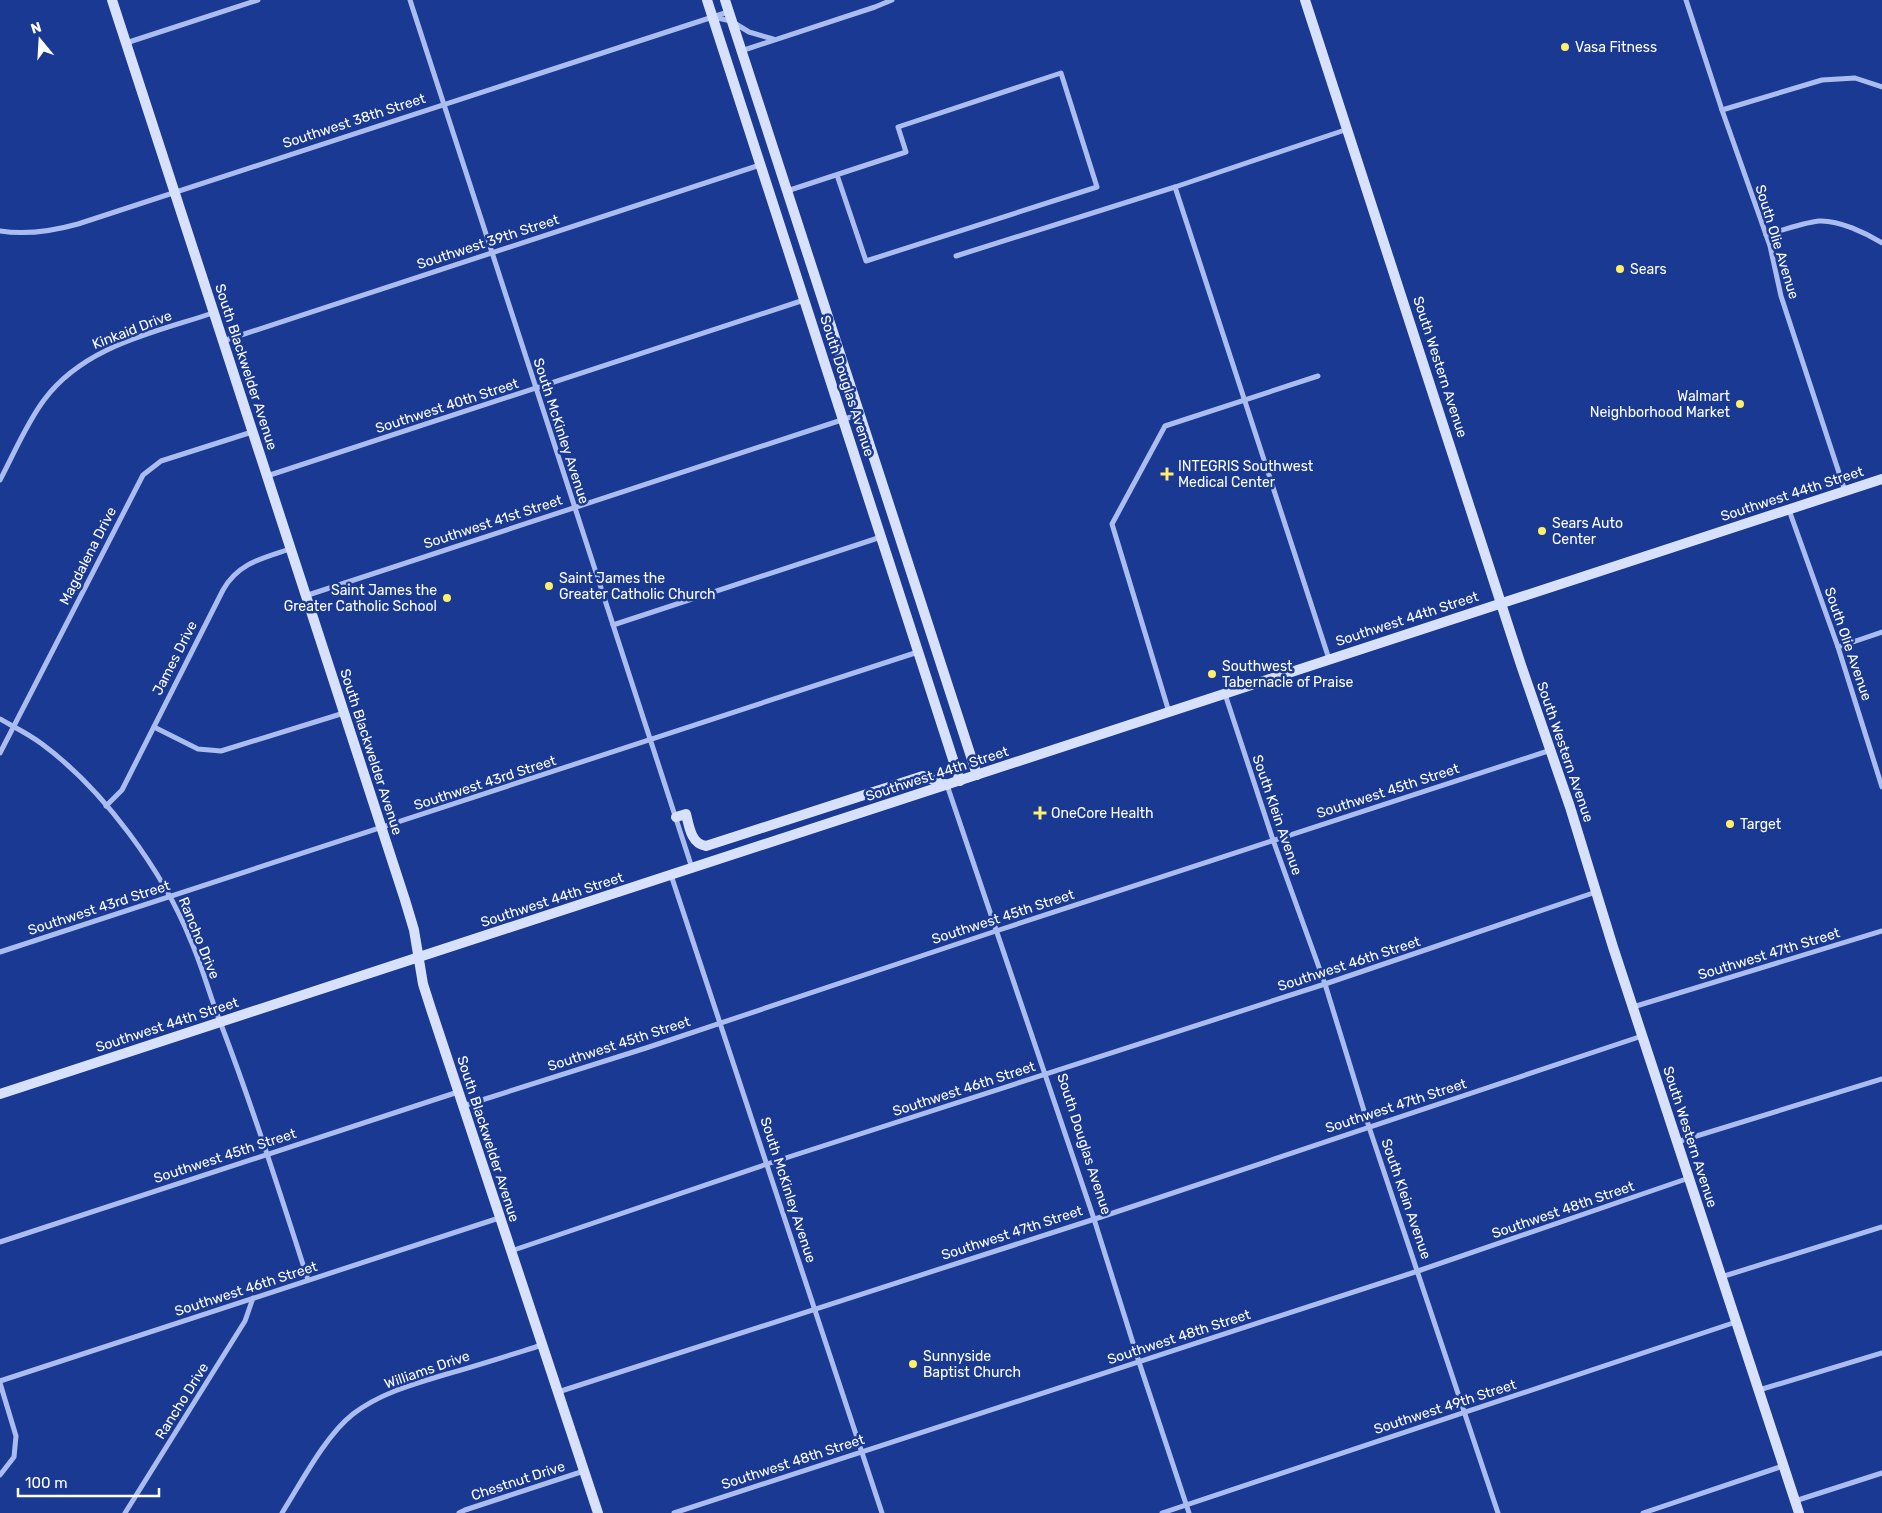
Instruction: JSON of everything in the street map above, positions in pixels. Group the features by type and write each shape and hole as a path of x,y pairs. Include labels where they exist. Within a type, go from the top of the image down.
{"main road":[{"name":"South Blackwelder Avenue","path":"112,0 414,930 423,984 598,1513"},
{"name":"South Douglas Avenue","path":"707,0 960,781"},
{"name":"South Douglas Avenue","path":"724,0 977,775"},
{"name":"South Western Avenue","path":"1305,0 1799,1513"},
{"name":"Southwest 44th Street","path":"0,1094 1882,479"},
{"path":"681,816 694,840 699,845 706,846 923,776 948,785"}],"street":[{"path":"126,43 258,0"},
{"name":"South McKinley Avenue","path":"410,0 650,739 681,816 692,868"},
{"path":"741,51 892,0"},
{"name":"South Olie Avenue","path":"1686,0 1766,235 1781,296 1845,491"},
{"name":"Southwest 38th Street","path":"712,17 730,17"},
{"name":"Southwest 38th Street","path":"0,231 31,232 65,228 712,17 730,17 749,32 776,39"},
{"path":"787,192 837,175 906,152 898,126 1061,73 1097,187 866,261 837,175"},
{"path":"1722,110 1822,80 1855,78 1882,87"},
{"path":"956,256 1175,187 1348,129"},
{"name":"Southwest 39th Street","path":"223,341 760,165"},
{"path":"1175,187 1329,659"},
{"path":"1766,235 1821,221 1847,227 1882,243"},
{"name":"Southwest 40th Street","path":"267,476 805,300"},
{"name":"Kinkaid Drive","path":"0,480 36,411 57,385 78,366 112,347 214,313"},
{"path":"1169,712 1112,524 1165,426 1318,376"},
{"name":"Southwest 41st Street","path":"305,596 860,414"},
{"name":"Magdalena Drive","path":"0,754 143,475 161,461 252,432"},
{"name":"South Olie Avenue","path":"1789,509 1838,647 1882,784"},
{"path":"614,625 882,537"},
{"name":"James Drive","path":"106,806 122,790 231,577 243,567 253,562 290,549"},
{"path":"1838,647 1882,632"},
{"name":"Southwest 43rd Street","path":"0,952 918,652"},
{"name":"South Klein Avenue","path":"1225,693 1273,840 1325,984 1369,1126 1498,1513"},
{"path":"154,727 198,749 221,751 344,713"},
{"name":"Rancho Drive","path":"0,719 36,739 58,756 106,806 134,839 170,897 191,941 267,1154 308,1280"},
{"name":"Southwest 45th Street","path":"463,1106 721,1024 996,931 1551,750"},
{"name":"South Douglas Avenue","path":"948,785 1094,1219 1189,1513"},
{"name":"South McKinley Avenue","path":"671,875 882,1513"},
{"name":"Southwest 46th Street","path":"510,1251 767,1164 1325,984 1596,892"},
{"name":"Southwest 47th Street","path":"1633,1007 1882,931"},
{"name":"Southwest 47th Street","path":"558,1392 1094,1219 1643,1036"},
{"path":"1677,1142 1882,1079"},
{"name":"Southwest 45th Street","path":"0,1242 458,1092"},
{"name":"Southwest 48th Street","path":"674,1513 862,1450 1418,1271 1689,1178"},
{"name":"Southwest 46th Street","path":"0,1382 499,1218"},
{"path":"1721,1277 1882,1227"},
{"name":"Rancho Drive","path":"125,1513 245,1321 253,1298"},
{"name":"Southwest 49th Street","path":"1162,1513 1736,1322"},
{"name":"Williams Drive","path":"282,1513 318,1454 352,1414 400,1388 542,1345"},
{"path":"1758,1390 1882,1353"},
{"path":"0,1382 16,1436 14,1457 0,1475"},
{"path":"1643,1513 1783,1466"},
{"name":"Chestnut Drive","path":"459,1513 584,1471"},
{"path":"1795,1501 1882,1473"}],"place":[{"name":"Vasa Fitness","path":"1565,47"},
{"name":"Sears","path":"1620,269"},
{"name":"Walmart Neighborhood Market","path":"1740,404"},
{"name":"INTEGRIS Southwest Medical Center","path":"1167,474"},
{"name":"Sears Auto Center","path":"1542,531"},
{"name":"Saint James the Greater Catholic Church","path":"549,586"},
{"name":"Saint James the Greater Catholic School","path":"447,598"},
{"name":"Southwest Tabernacle of Praise","path":"1212,674"},
{"name":"OneCore Health","path":"1040,813"},
{"name":"Target","path":"1730,824"},
{"name":"Sunnyside Baptist Church","path":"913,1364"}]}
